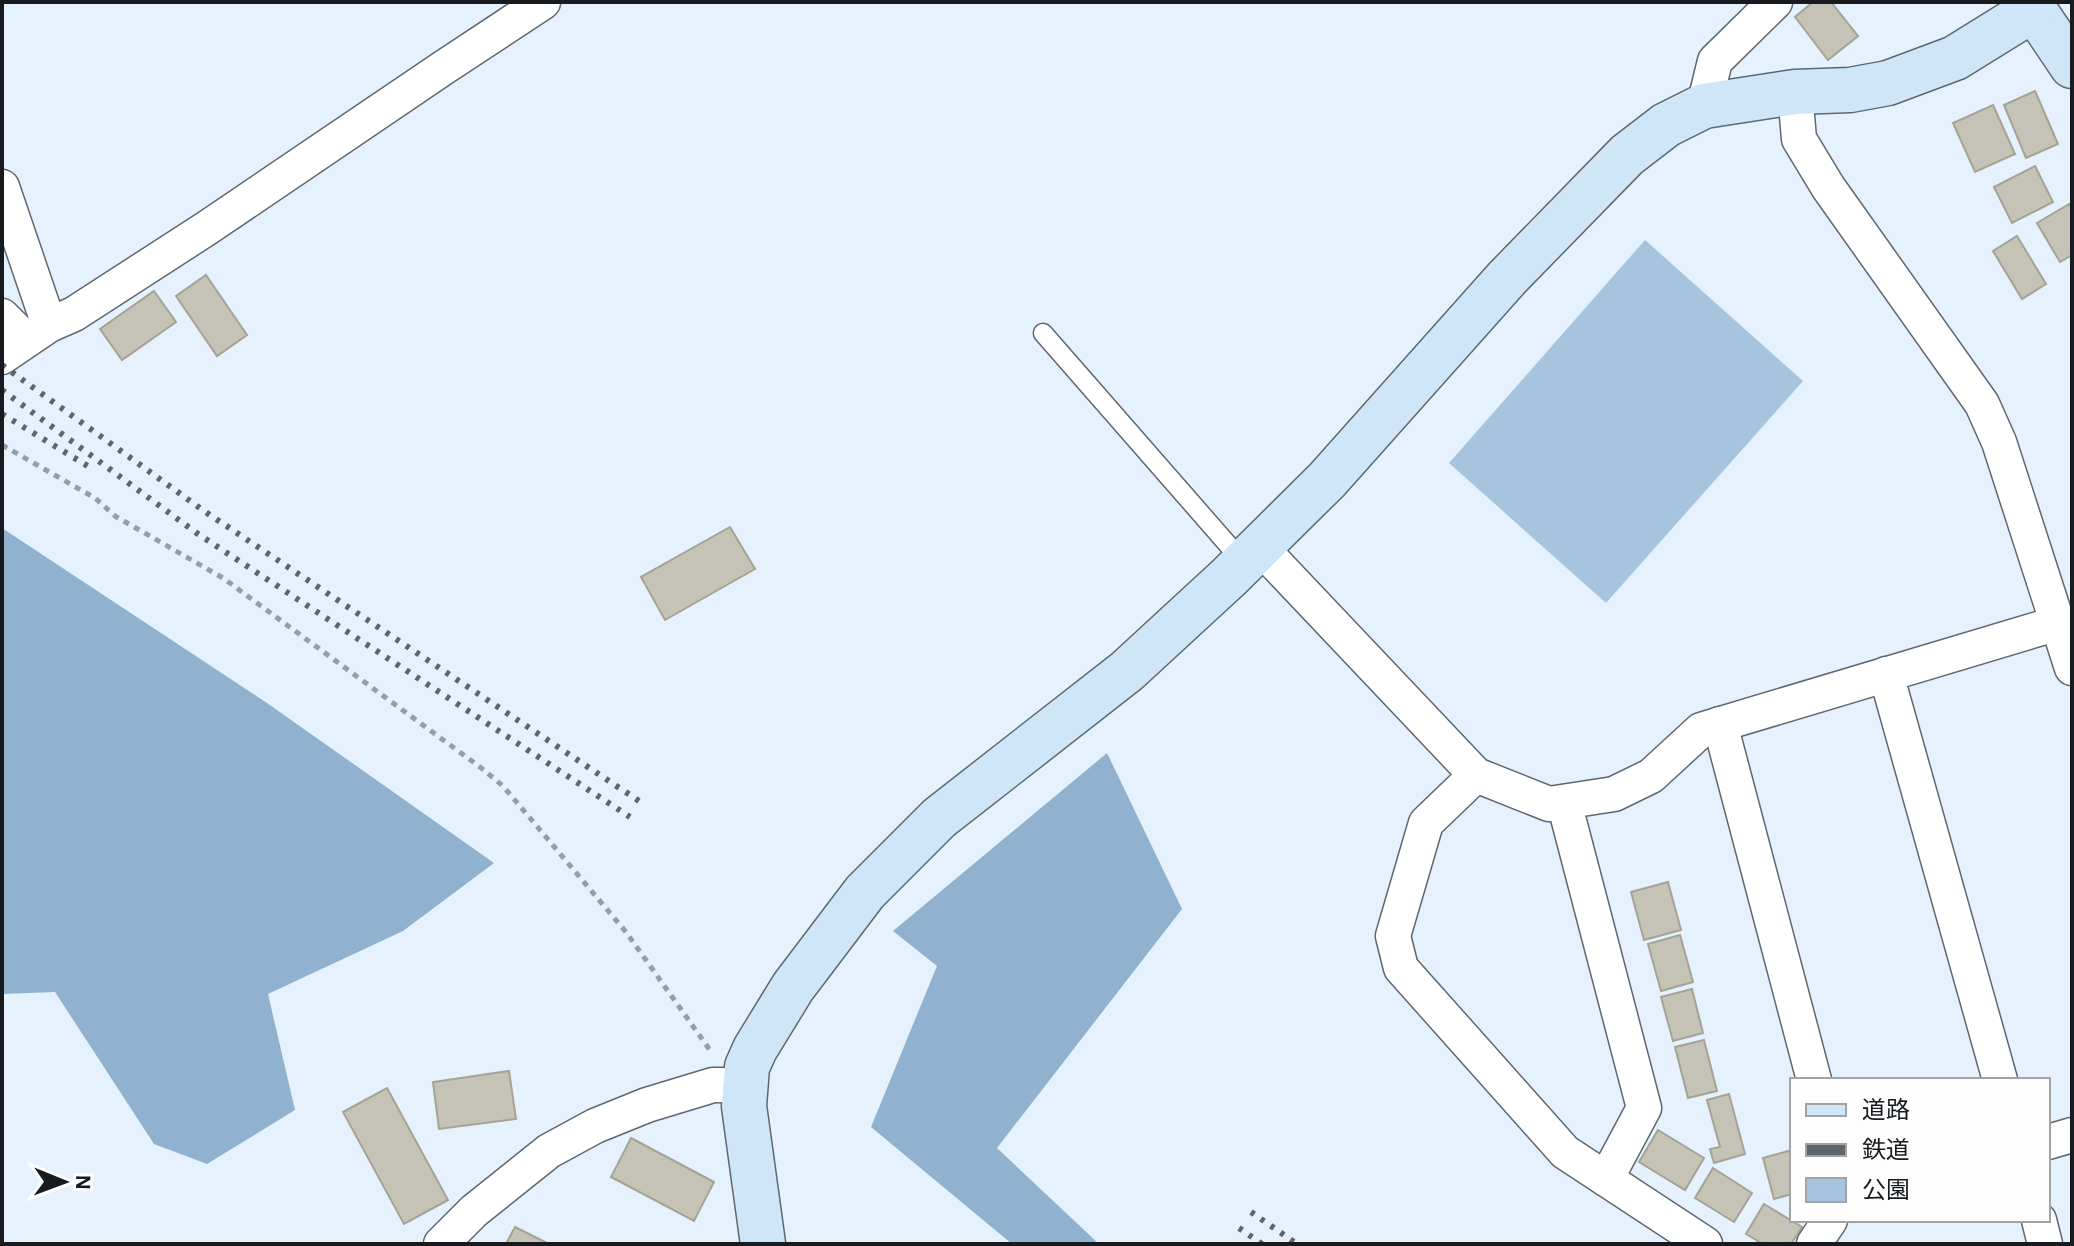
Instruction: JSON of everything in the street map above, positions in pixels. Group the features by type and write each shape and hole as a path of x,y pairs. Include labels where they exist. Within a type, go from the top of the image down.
{"street":[{"path":"2,187 20,334 74,314 543,2"},
{"path":"1704,106 1715,61 1775,2"},
{"path":"763,1244 744,1106 738,1085 755,1049 793,987 865,892 939,818 1127,671 1252,555 1327,480 1507,278 1627,155 1666,125 1704,106 1795,92 1850,90 1888,83 1955,58 2032,5 2072,66"},
{"path":"1795,92 1799,139 1828,187 1982,404 1999,442 2072,668"},
{"path":"1252,555 1476,775 1549,804 1614,794 1651,776 1701,730 2058,623"},
{"path":"1886,674 1999,1078"},
{"path":"1720,724 1813,1078"},
{"path":"1476,775 1426,823 1393,936 1401,968 1565,1152 1705,1244"},
{"path":"1564,802 1644,1108 1606,1179"},
{"path":"441,1244 474,1211 549,1151 595,1126 647,1105 713,1085 738,1085"},
{"path":"2050,1141 2072,1135"},
{"path":"1814,1244 1829,1222"},
{"path":"2040,1222 2045,1244"}],"lane":[{"path":"1043,333 1252,555"}],"path":[{"path":"2,445 95,498 115,516 223,578 503,786 626,932 722,1068 738,1085"}],"green space":[{"path":"1645,240 1803,381 1606,603 1449,463"}],"shaded area":[{"path":"2,528 267,703 494,863 403,931 268,994 295,1110 207,1164 154,1144 55,992 2,994"},
{"path":"1107,753 1182,909 997,1148 1099,1244 1012,1244 871,1127 937,966 893,931"}],"building":[{"path":"1813,2 1831,2 1858,36 1828,60 1795,17"},
{"path":"2035,91 2058,144 2026,158 2004,105"},
{"path":"1993,105 2015,154 1975,172 1953,123"},
{"path":"2035,166 2053,202 2012,223 1994,187"},
{"path":"2069,204 2072,209 2072,255 2060,262 2037,223"},
{"path":"2017,236 2046,284 2022,299 1993,251"},
{"path":"206,275 247,335 217,356 176,296"},
{"path":"154,291 176,322 122,360 100,329"},
{"path":"730,527 755,569 665,620 641,577"},
{"path":"1668,882 1681,930 1644,940 1631,892"},
{"path":"1680,935 1693,982 1661,991 1648,944"},
{"path":"1692,989 1703,1033 1673,1041 1661,997"},
{"path":"1704,1040 1717,1091 1688,1098 1675,1047"},
{"path":"509,1071 516,1119 439,1129 433,1082"},
{"path":"387,1088 448,1200 404,1224 343,1112"},
{"path":"1729,1094 1745,1154 1714,1163 1710,1149 1720,1147 1707,1100"},
{"path":"1658,1130 1704,1158 1685,1190 1639,1162"},
{"path":"631,1138 714,1182 694,1221 611,1177"},
{"path":"1790,1151 1790,1195 1774,1199 1763,1158"},
{"path":"1713,1168 1752,1193 1734,1222 1695,1198"},
{"path":"1764,1204 1802,1227 1791,1244 1763,1244 1746,1234"},
{"path":"515,1227 549,1244 506,1244"}],"railway":[{"path":"2,365 204,511 639,801"},
{"path":"2,390 198,534 630,817"},
{"path":"2,414 91,468"},
{"path":"1251,1212 1297,1244"},
{"path":"1239,1228 1262,1244"}]}
